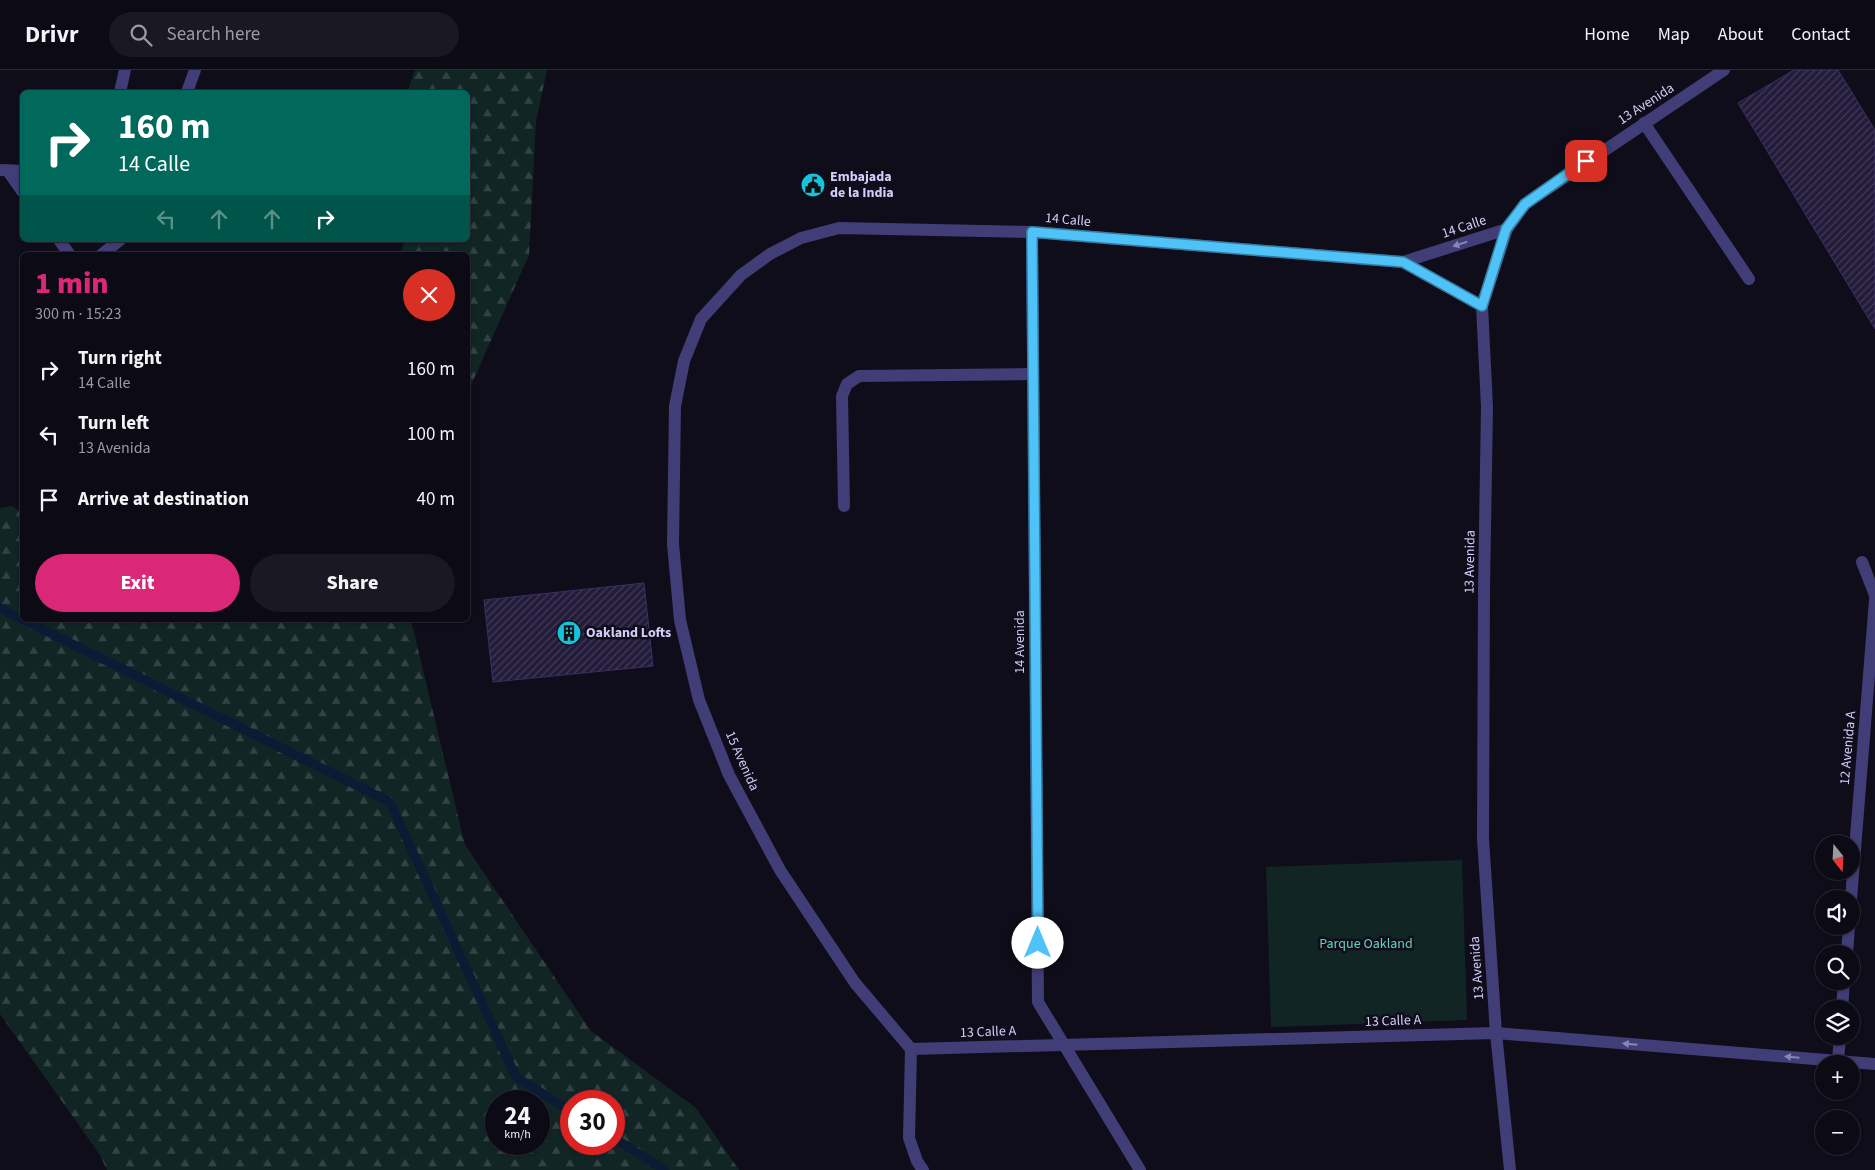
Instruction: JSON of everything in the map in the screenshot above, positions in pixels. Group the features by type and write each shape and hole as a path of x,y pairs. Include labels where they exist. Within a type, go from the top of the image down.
{"street":[{"path":"120,90 125,70"},
{"path":"187,90 195,70"},
{"name":"13 Avenida","path":"1510,1170 1496,1033 1483,839 1487,407 1482,306 1506,229 1525,204 1724,70"},
{"path":"1644,123 1750,279"},
{"path":"4,170 20,171"},
{"path":"4,170 20,189"},
{"name":"14 Calle","path":"702,320 741,275 770,254 801,238 839,228 1032,232 1403,262 1506,229"},
{"name":"14 Avenida","path":"1032,232 1038,1002 1140,1170"},
{"path":"105,252 117,242"},
{"name":"14 Calle","path":"1403,262 1482,306"},
{"name":"15 Avenida","path":"702,320 684,361 675,406 673,544 680,620 699,700 729,775 780,870 855,984 911,1049"},
{"path":"844,506 842,396 848,384 858,376 1033,374"},
{"path":"1862,562 1875,595"},
{"name":"12 Avenida A","path":"1852,890 1875,600"},
{"name":"13 Calle A","path":"911,1049 1496,1033 1815,1059"},
{"path":"911,1049 909,1138 917,1161 923,1170"},
{"name":"13 Calle A","path":"1860,1063 1875,1064"}],"green space":[{"path":"415,70 547,70 536,122 529,255 470,388 470,252 400,252 405,242 470,242 470,90 408,90"},
{"path":"12,506 20,512 20,622 411,622 465,845 591,1031 696,1108 739,1170 107,1170 100,1155 0,1014 0,508"},
{"name":"Parque Oakland","path":"1462,860 1467,1020 1271,1027 1266,867"}],"building":[{"path":"1794,70 1838,70 1875,130 1875,329 1738,103"},
{"name":"Oakland Lofts","path":"644,583 653,666 493,682 484,600"}],"waterway":[{"path":"0,608 20,618"},
{"path":"28,622 390,802 516,1077 560,1104"},
{"path":"625,1145 664,1170"}],"place":[{"name":"Embajada de la India","path":"813,185"},
{"name":"Oakland Lofts","path":"569,633"}],"route":[{"path":"1038,943 1032,232 1403,262 1482,306 1506,229 1525,204 1586,161"}]}
